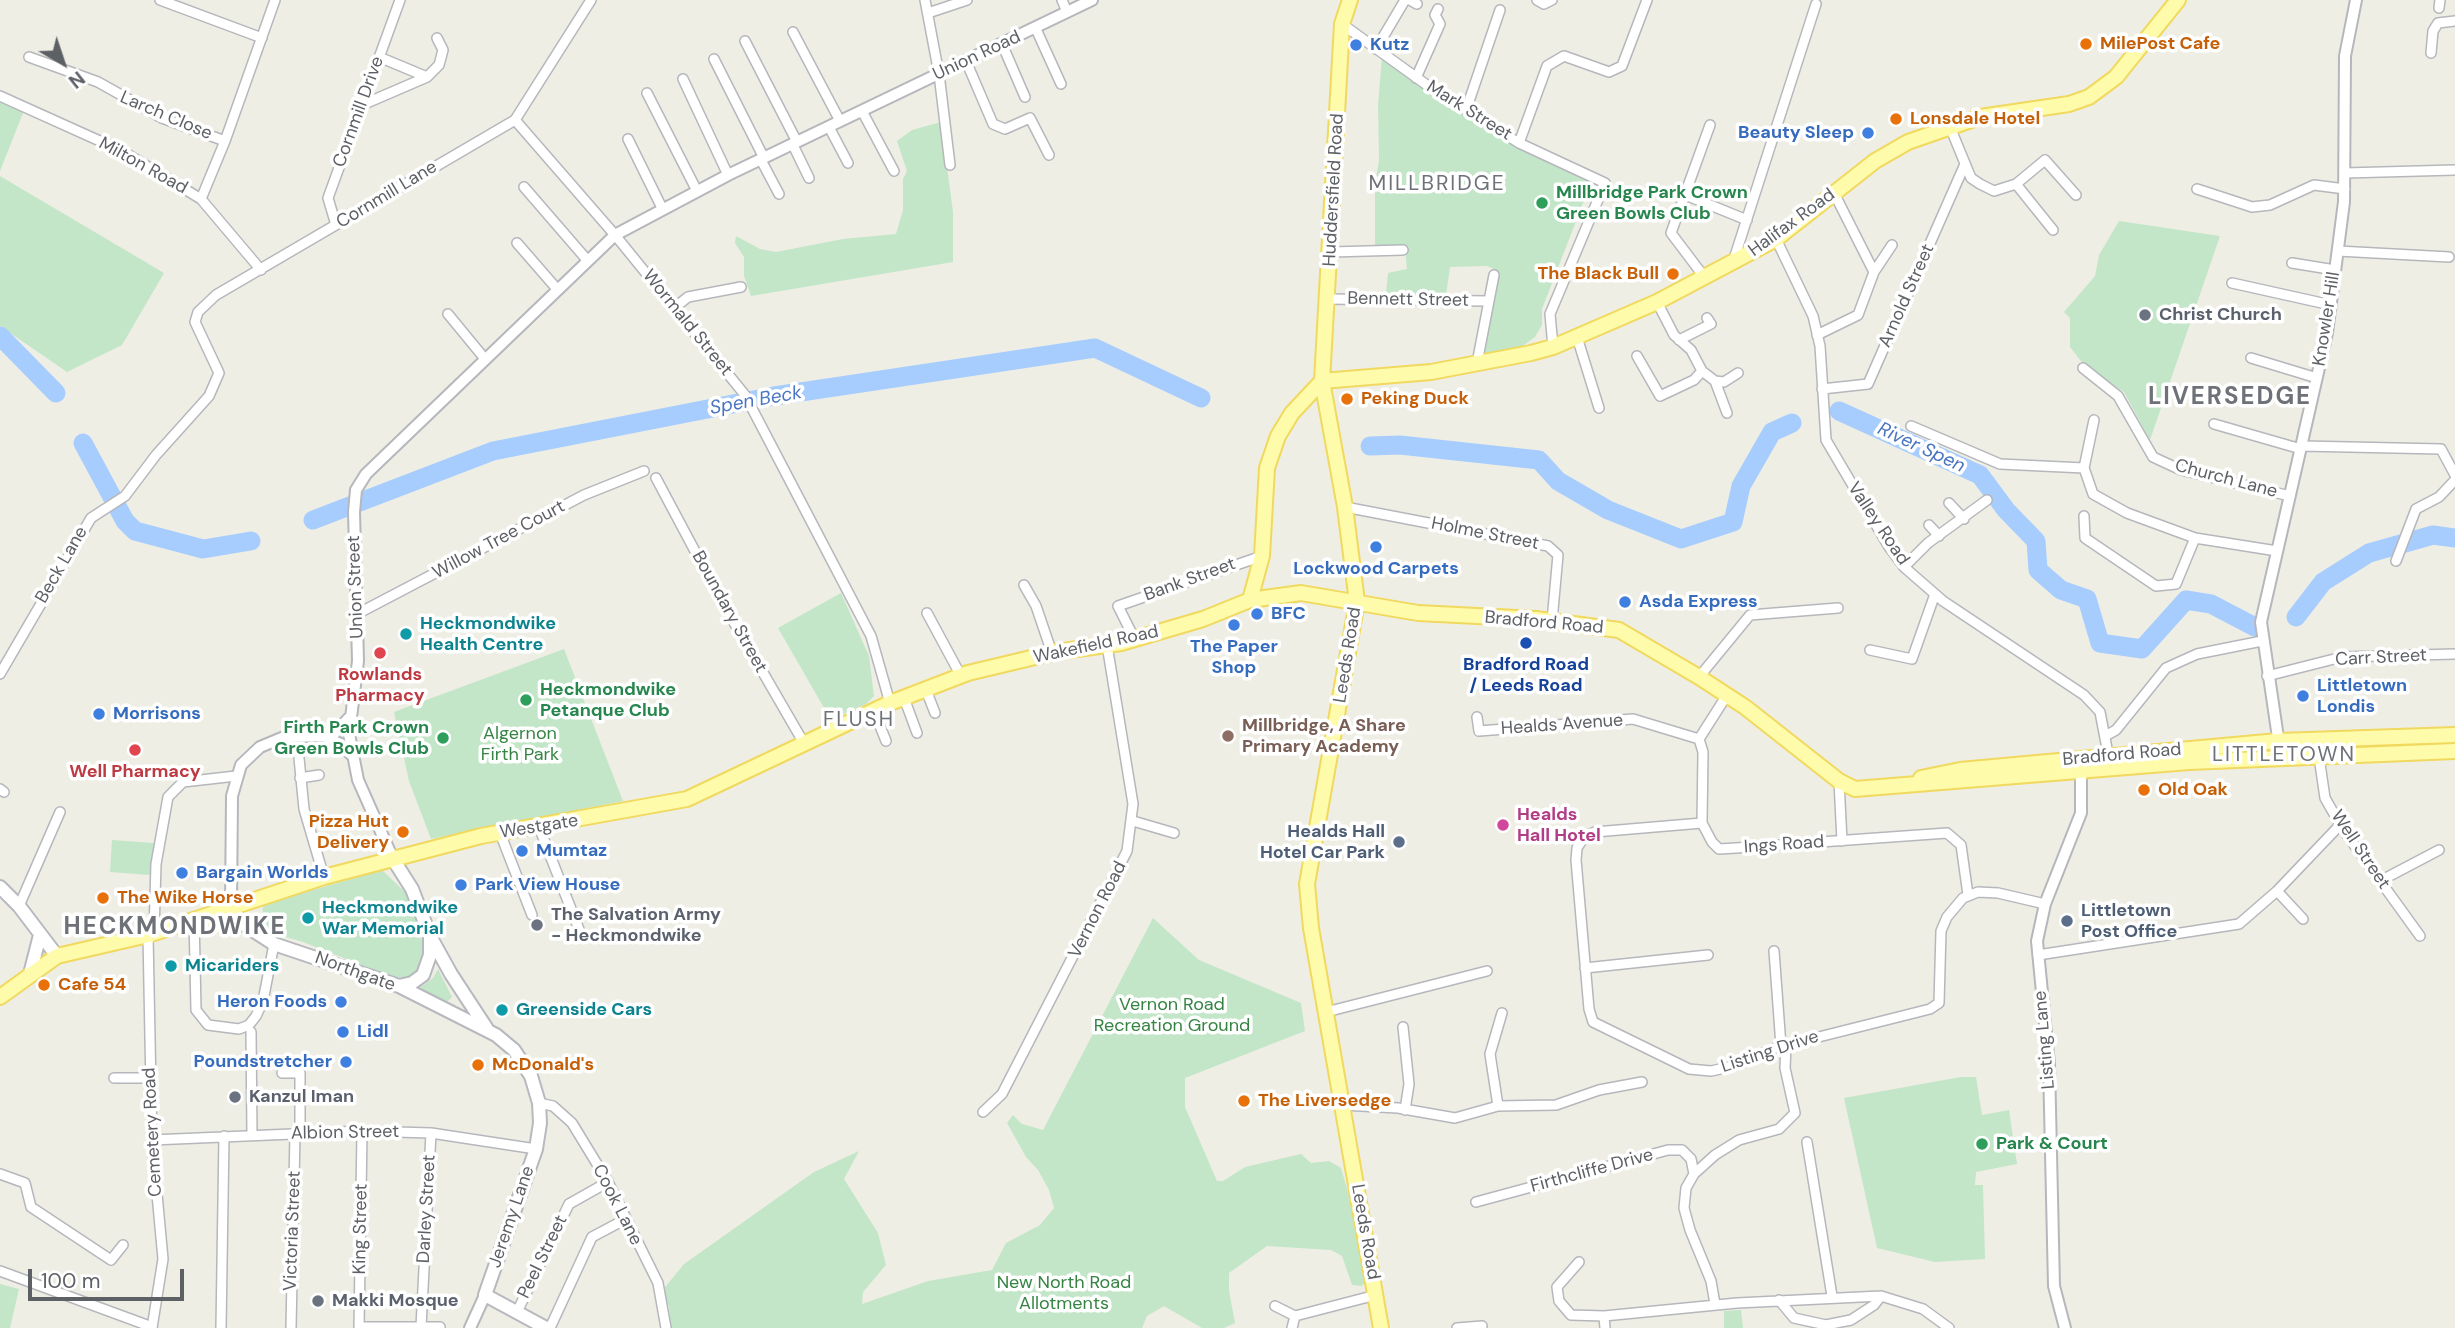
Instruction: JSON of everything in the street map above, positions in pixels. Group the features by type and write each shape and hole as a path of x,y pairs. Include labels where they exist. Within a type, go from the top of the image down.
{"main road":[{"name":"Huddersfield Road","path":"1322,381 1342,24 1350,0"},
{"name":"Halifax Road","path":"1322,381 1431,372 1553,347 1657,302 1776,239 1875,161 1899,147 1980,117 2069,104 2106,86 2127,66 2178,0"},
{"name":"Leeds Road","path":"1322,381 1345,507 1357,602 1307,884 1311,928 1381,1328"},
{"path":"1250,600 1262,556 1267,468 1273,449 1292,413 1322,381"},
{"name":"Bradford Road","path":"1250,600 1301,593 1418,613 1552,621 1619,631 1727,695 1839,781 1855,789 1876,789 1960,769 2455,751"},
{"name":"Wakefield Road","path":"838,729 897,701 961,676 1052,653 1135,640 1203,619 1250,600"},
{"name":"Westgate","path":"57,956 151,934 231,905 393,859 500,833 687,799 838,729"},
{"name":"Bradford Road","path":"2110,762 2278,741 2455,736"},
{"path":"393,859 412,889 430,936 488,1030 514,1050 531,1076 539,1102"},
{"path":"0,887 19,906 57,956 0,997"},
{"name":"Northgate","path":"231,905 240,922 274,944 400,986 488,1030"},
{"path":"30,974 40,935"},
{"path":"400,986 412,983 423,975 430,955 430,936"},
{"name":"Jeremy Lane","path":"485,1295 536,1149 539,1102"},
{"path":"485,1295 548,1328"}],"street":[{"path":"160,0 262,38"},
{"path":"201,199 225,141 275,0"},
{"name":"Cornmill Drive","path":"336,225 328,198 400,0"},
{"name":"Cornmill Lane","path":"219,373 195,322 198,312 216,295 515,120 591,0"},
{"path":"925,0 939,74 950,165"},
{"path":"928,13 967,0"},
{"path":"1062,0 1068,12"},
{"name":"Union Road","path":"615,235 728,175 1036,29 1091,0"},
{"path":"1376,49 1405,0"},
{"path":"1536,0 1544,4 1552,0"},
{"path":"1519,143 1547,66 1564,56 1609,72 1622,66 1647,0"},
{"name":"Knowler Hill","path":"2281,758 2261,622 2331,305 2345,173 2345,56 2356,0"},
{"path":"1732,264 1816,4"},
{"path":"1416,78 1440,24 1435,15 1438,9"},
{"path":"1466,110 1500,10"},
{"path":"2431,53 2433,31 2438,23 2455,21"},
{"name":"Mark Street","path":"1342,24 1416,78 1519,143 1605,183 1550,314 1553,347"},
{"path":"1036,29 1061,84"},
{"path":"793,32 840,121"},
{"path":"362,104 427,77 439,65 443,50 436,38"},
{"path":"745,41 809,178"},
{"path":"1002,44 1025,97"},
{"name":"Larch Close","path":"29,57 98,82 162,118 225,141"},
{"path":"379,57 427,77"},
{"path":"713,59 779,194"},
{"path":"966,61 993,124 1005,129 1030,118 1049,155"},
{"path":"683,79 728,175"},
{"path":"647,93 697,191"},
{"name":"Milton Road","path":"0,96 122,151 201,199 261,270"},
{"path":"862,111 894,171"},
{"name":"Wormald Street","path":"515,120 615,235 745,395 760,419 871,636 897,701 917,733"},
{"path":"1705,278 1671,233 1710,125"},
{"path":"829,127 848,163"},
{"path":"1950,127 1971,178 1994,191 2016,184 2045,160 2076,195"},
{"path":"628,139 663,210"},
{"name":"Arnold Street","path":"1822,390 1868,384 1965,164"},
{"path":"2345,173 2455,170"},
{"path":"2016,184 2053,230"},
{"path":"2197,190 2252,207 2270,205 2314,184 2344,190"},
{"path":"524,187 588,261"},
{"path":"1834,193 1874,272"},
{"path":"1683,194 1747,220"},
{"name":"Union Street","path":"393,859 372,815 353,756 350,718 357,672 354,512 356,490 366,474 615,235"},
{"name":"Valley Road","path":"1776,239 1813,316 1826,440 1859,499 1904,567 1935,594 2084,695 2100,712 2107,735 2110,762"},
{"path":"517,243 557,289"},
{"path":"1817,335 1858,315 1874,272 1892,245"},
{"path":"1331,252 1403,250"},
{"path":"2338,251 2449,257"},
{"path":"2292,263 2335,270"},
{"path":"1478,363 1494,275"},
{"path":"2232,283 2331,305"},
{"path":"674,308 688,297 741,287"},
{"name":"Bennett Street","path":"1327,299 1488,301"},
{"path":"1657,302 1679,340 1691,350 1702,371 1715,381 1724,382 1738,373"},
{"path":"448,314 485,359"},
{"path":"1679,340 1711,324 1707,317"},
{"path":"1577,337 1599,408"},
{"path":"1637,356 1659,400 1695,380 1702,371"},
{"path":"2251,358 2317,378"},
{"name":"Church Lane","path":"2083,368 2118,396 2153,457 2181,470 2290,496"},
{"name":"Beck Lane","path":"0,674 4,656 90,518 125,496 156,455 209,396 219,373"},
{"path":"1715,381 1727,413"},
{"path":"2094,420 2084,468 2093,494 2127,513 2195,538 2277,551"},
{"path":"2214,424 2301,447 2441,449 2455,474"},
{"path":"1911,426 2000,464 2084,468"},
{"name":"Willow Tree Court","path":"357,614 584,495 644,471"},
{"name":"Boundary Street","path":"656,478 721,600 805,745"},
{"path":"2396,561 2416,509 2439,497 2455,480"},
{"path":"1904,567 1939,536 1987,500"},
{"path":"1950,503 1964,519"},
{"name":"Holme Street","path":"1345,507 1548,547 1558,555 1552,621"},
{"path":"2084,516 2085,538 2156,586 2176,584 2195,538"},
{"path":"1928,524 1939,536"},
{"name":"Bank Street","path":"1135,640 1118,606 1262,556"},
{"path":"1024,585 1036,606 1052,653"},
{"path":"1870,649 1912,659 1935,594"},
{"path":"1699,677 1750,615 1838,608"},
{"path":"927,613 961,676"},
{"path":"2107,735 2116,730 2166,668 2197,654 2262,642"},
{"name":"Vernon Road","path":"983,1112 1002,1094 1126,854 1133,821 1107,645"},
{"name":"Carr Street","path":"2267,676 2342,657 2455,654"},
{"path":"926,690 935,713"},
{"path":"1702,823 1703,752 1699,738 1727,695"},
{"path":"874,711 886,741"},
{"name":"Healds Avenue","path":"1477,717 1479,731 1633,719 1699,738"},
{"path":"231,905 232,796 241,765 260,747 284,737 332,736 350,718"},
{"path":"324,736 340,744 353,756"},
{"name":"Well Street","path":"2319,757 2325,798 2340,825 2420,936"},
{"path":"299,758 303,810 324,877"},
{"name":"Listing Lane","path":"2065,1328 2054,1286 2049,1064 2037,941 2045,904 2081,813 2081,764"},
{"path":"300,778 319,775"},
{"name":"Cemetery Road","path":"153,1325 163,1259 152,1140 150,1078 151,934 156,864 168,797 183,782 236,776"},
{"path":"1839,781 1842,841"},
{"path":"19,906 60,812"},
{"path":"1133,821 1174,833"},
{"name":"Ings Road","path":"1702,823 1719,849 1947,833 1961,845 1968,895"},
{"name":"Listing Drive","path":"1702,823 1595,832 1584,838 1577,848 1576,860 1585,968 1593,1022 1689,1069 1711,1071 1734,1066 1783,1046 1930,1009 1939,1003 1941,931 1947,916 1968,895"},
{"path":"2038,955 2239,924 2277,891 2340,825"},
{"path":"540,827 580,932"},
{"path":"500,833 532,915"},
{"path":"2380,881 2439,850"},
{"path":"2277,891 2303,919"},
{"path":"1968,895 1978,892 1998,893 2045,904"},
{"path":"194,917 195,1010 208,1025 239,1029 249,1025 263,1000 274,944"},
{"path":"1715,1304 1711,1280 1690,1230 1684,1208 1686,1188 1694,1174 1731,1145 1779,1129 1795,1113 1785,1068 1774,951"},
{"path":"1585,968 1708,956"},
{"path":"1326,1012 1487,971"},
{"path":"1498,1107 1490,1054 1502,1013"},
{"path":"1403,1027 1409,1084 1405,1110"},
{"path":"251,1032 251,1135"},
{"name":"Victoria Street","path":"282,1073 300,1073 291,1326"},
{"path":"114,1078 150,1078"},
{"path":"1342,1105 1405,1110 1455,1118 1498,1107 1556,1105 1599,1090 1642,1083"},
{"name":"Cook Lane","path":"539,1102 553,1106 572,1123 608,1182 624,1220 658,1283 666,1328"},
{"name":"Albion Street","path":"152,1140 362,1131 431,1133 536,1149"},
{"name":"King Street","path":"359,1327 362,1131"},
{"name":"Darley Street","path":"421,1327 431,1133"},
{"path":"221,1328 224,1136"},
{"path":"1807,1142 1832,1296"},
{"name":"Firthcliffe Drive","path":"1476,1202 1668,1150 1682,1150 1691,1159 1694,1174"},
{"path":"0,1174 24,1182 31,1208 111,1260 123,1245"},
{"name":"Peel Street","path":"517,1312 569,1204 608,1182"},
{"path":"548,1328 592,1237 624,1220"},
{"path":"1579,1262 1557,1287 1559,1301 1572,1315 1604,1316 1715,1304 1832,1296 1881,1296 1923,1309 1949,1328"},
{"path":"0,1271 153,1325"},
{"name":"Jeremy Lane","path":"470,1328 485,1295"},
{"path":"1275,1306 1295,1316 1376,1295"},
{"path":"1779,1300 1794,1318 1826,1325 1851,1320 1874,1305 1881,1296"},
{"path":"1292,1328 1295,1316"},
{"path":"1604,1316 1605,1328"},
{"path":"1457,1328 1482,1326"},
{"path":"359,1327 440,1327"}],"green space":[{"path":"1382,56 1428,90 1592,180 1542,309 1542,325 1535,337 1514,352 1482,360 1497,276 1494,269 1487,266 1450,267 1446,296 1386,294 1388,273 1407,269 1405,249 1375,250 1375,185 1379,160 1378,105"},
{"path":"0,96 25,108 0,171"},
{"path":"941,122 953,212 953,262 751,296 744,276 744,257 735,243 736,236 760,249 776,252 843,239 896,234 903,210 903,179 907,171 897,141 912,130"},
{"path":"0,176 164,273 122,345 67,372 0,326"},
{"path":"2119,221 2220,236 2150,440 2124,392 2084,365 2070,347 2070,318 2064,312 2095,276 2099,255"},
{"path":"841,593 869,656 874,696 866,704 831,720 778,628"},
{"name":"Algernon Firth Park","path":"564,649 623,801 431,839 409,781 394,712"},
{"path":"2455,739 2455,745 2365,749 2364,742"},
{"path":"112,840 154,843 150,875 110,872"},
{"path":"382,870 406,893 420,932 425,954 422,966 409,977 392,977 303,942 261,930 263,907 272,902"},
{"path":"1153,918 1199,960 1301,1003 1305,1031 1185,1078 1185,1107 1217,1181 1223,1181 1245,1167 1301,1154 1311,1163 1329,1161 1341,1168 1359,1230 1368,1279 1362,1286 1352,1285 1342,1256 1331,1250 1267,1246 1229,1273 1229,1291 1235,1323 1224,1328 1202,1328 1164,1306 1147,1316 1142,1328 671,1328 669,1307 662,1291 684,1264 814,1172 859,1151 844,1179 878,1233 886,1265 863,1292 862,1304 928,1281 992,1270 1006,1243 1040,1225 1054,1208 1049,1190 1038,1170 1026,1157 1007,1123 1013,1115 1022,1124 1043,1130"},
{"path":"438,969 452,997 445,1004 417,990 433,978"},
{"path":"1961,1077 1976,1077 1982,1115 2009,1110 2017,1164 1976,1172 1975,1185 1983,1185 1985,1259 1935,1262 1877,1248 1844,1098"},
{"path":"0,1284 19,1289 10,1328 0,1328"},
{"path":"1741,1310 1743,1328 1724,1328 1724,1311"}],"waterway":[{"name":"Spen Beck","path":"0,336 56,393"},
{"name":"Spen Beck","path":"313,520 493,451 774,396 1095,348 1201,398"},
{"name":"River Spen","path":"1839,411 1980,475 2006,510 2036,541 2038,570 2061,590 2087,599 2100,643 2142,649 2186,600 2211,604 2255,627"},
{"name":"River Spen","path":"1370,446 1400,445 1539,460 1558,481 1608,510 1681,539 1733,522 1741,486 1772,432 1792,423"},
{"name":"Spen Beck","path":"83,443 125,521 135,531 203,549 251,541"},
{"name":"River Spen","path":"2296,617 2323,582 2369,553 2433,535 2455,538"}],"place":[{"name":"MilePost Cafe","path":"2086,44"},
{"name":"Kutz","path":"1356,45"},
{"name":"Lonsdale Hotel","path":"1896,119"},
{"name":"Beauty Sleep","path":"1868,133"},
{"name":"Millbridge Park Crown Green Bowls Club","path":"1542,203"},
{"name":"The Black Bull","path":"1673,274"},
{"name":"Christ Church","path":"2145,315"},
{"name":"Peking Duck","path":"1347,399"},
{"name":"Lockwood Carpets","path":"1376,547"},
{"name":"Asda Express","path":"1625,602"},
{"name":"BFC","path":"1257,614"},
{"name":"The Paper Shop","path":"1234,625"},
{"name":"Heckmondwike Health Centre","path":"406,634"},
{"name":"Bradford Road / Leeds Road","path":"1526,643"},
{"name":"Rowlands Pharmacy","path":"380,653"},
{"name":"Littletown Londis","path":"2303,696"},
{"name":"Heckmondwike Petanque Club","path":"526,700"},
{"name":"Morrisons","path":"99,714"},
{"name":"Millbridge, A Share Primary Academy","path":"1228,736"},
{"name":"Firth Park Crown Green Bowls Club","path":"443,738"},
{"name":"Well Pharmacy","path":"135,750"},
{"name":"Old Oak","path":"2144,790"},
{"name":"Healds Hall Hotel","path":"1503,825"},
{"name":"Pizza Hut Delivery","path":"403,832"},
{"name":"Healds Hall Hotel Car Park","path":"1399,842"},
{"name":"Mumtaz","path":"522,851"},
{"name":"Bargain Worlds","path":"182,873"},
{"name":"Park View House","path":"461,885"},
{"name":"The Wike Horse","path":"103,898"},
{"name":"Heckmondwike War Memorial","path":"308,918"},
{"name":"Littletown Post Office","path":"2067,921"},
{"name":"The Salvation Army - Heckmondwike","path":"537,925"},
{"name":"Micariders","path":"171,966"},
{"name":"Cafe 54","path":"44,985"},
{"name":"Heron Foods","path":"341,1002"},
{"name":"Greenside Cars","path":"502,1010"},
{"name":"Lidl","path":"343,1032"},
{"name":"Poundstretcher","path":"346,1062"},
{"name":"McDonald's","path":"478,1065"},
{"name":"Kanzul Iman","path":"235,1097"},
{"name":"The Liversedge","path":"1244,1101"},
{"name":"Park & Court","path":"1982,1144"},
{"name":"Makki Mosque","path":"318,1301"}],"district":[{"name":"MILLBRIDGE","path":"1437,184"},
{"name":"LIVERSEDGE","path":"2230,398"},
{"name":"FLUSH","path":"859,720"},
{"name":"LITTLETOWN","path":"2284,755"},
{"name":"HECKMONDWIKE","path":"175,928"}],"park label":[{"name":"Vernon Road Recreation Ground","path":"1172,1015"},
{"name":"New North Road Allotments","path":"1064,1293"}]}
